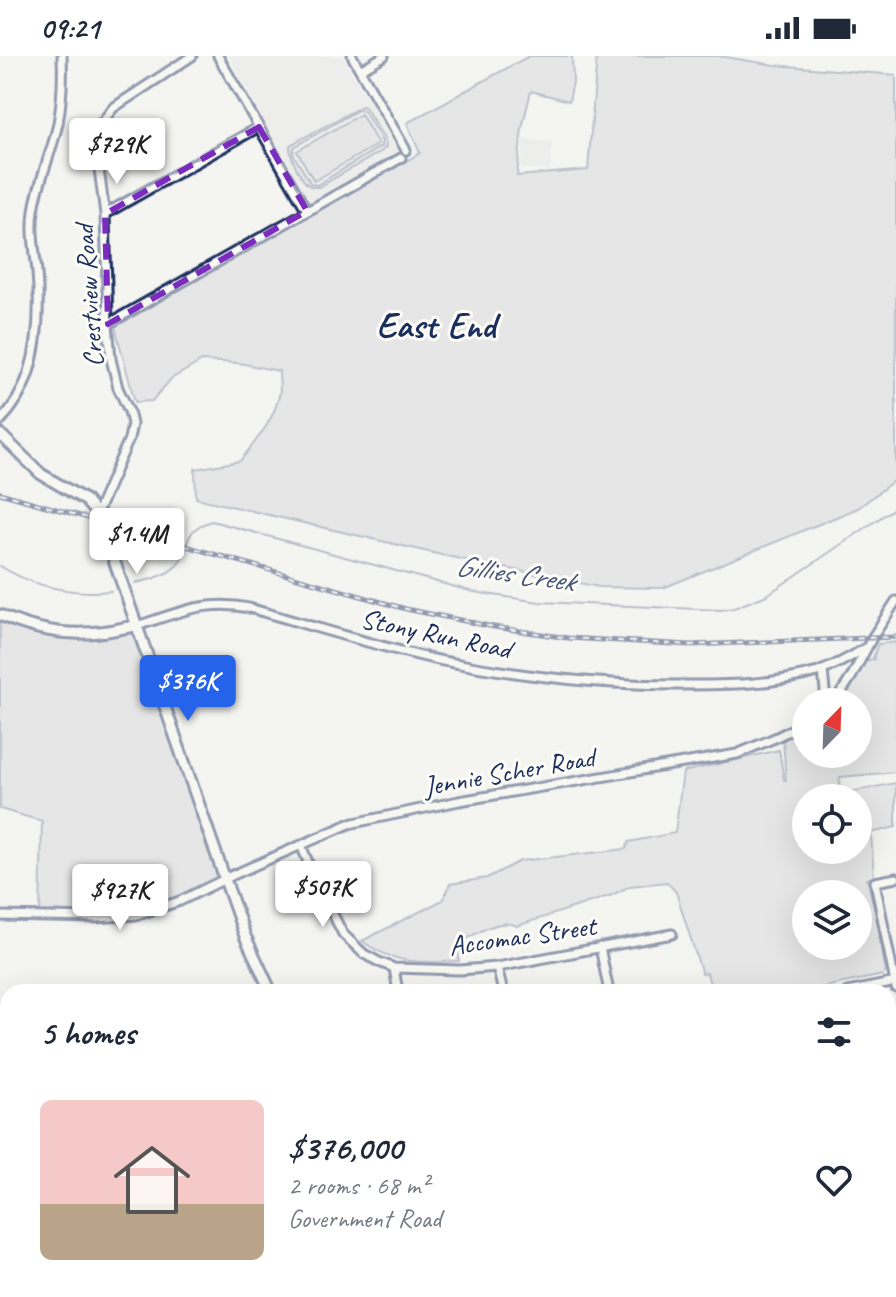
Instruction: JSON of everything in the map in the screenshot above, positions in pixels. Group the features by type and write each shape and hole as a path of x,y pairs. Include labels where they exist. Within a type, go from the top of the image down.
{"main road":[{"path":"0,434 37,471 85,500 97,513 245,936 267,984"},
{"name":"Stony Run Road","path":"0,615 38,628 69,632 99,632 137,626"}],"street":[{"path":"0,421 23,389 34,347 38,299 33,217 38,188 57,124 62,93 62,56"},
{"name":"Crestview Road","path":"97,513 129,439 132,424 113,370 108,324 105,214 96,147 97,132 108,113 118,104 192,56"},
{"path":"218,56 307,211"},
{"path":"108,324 404,154 352,56"},
{"path":"360,70 384,56"},
{"path":"105,214 259,127"},
{"path":"844,688 896,601"},
{"name":"Stony Run Road","path":"137,626 196,606 225,604 486,669 653,685 738,684 784,679 823,670 867,647"},
{"path":"823,670 825,688"},
{"name":"Jennie Scher Road","path":"0,916 96,918 137,915 168,906 349,824 453,802 737,754 792,729"},
{"name":"Accomac Street","path":"301,845 343,934 364,954 394,968 460,970 497,967 672,934"},
{"path":"896,878 875,882 896,984"},
{"path":"600,947 607,984"},
{"path":"497,967 501,984"},
{"path":"394,968 397,984"}],"highlighted area":[{"path":"259,127 307,211 108,324 105,214"}],"shaded area":[{"path":"229,56 342,56 399,152 309,204"},
{"path":"529,56 572,56 573,82 569,101 531,91 522,128 517,176 588,170 597,56 719,56 775,65 896,75 896,479 858,508 663,588 599,587 446,556 196,498 195,469 240,461 264,429 278,401 279,371 239,363 202,361 171,379 152,401 135,402 115,327 420,153 407,123"},
{"path":"362,106 385,140 386,147 319,187 314,187 306,183 298,170 290,145","holes":["358,110 364,111 382,141 381,146 317,185 311,184 293,154 294,147"]},
{"path":"361,114 378,144 314,181 297,151"},
{"path":"523,139 552,142 550,171 521,168"},
{"path":"0,615 56,631 137,626 225,879 138,915 40,917 42,821 0,809"},
{"path":"896,642 896,772 840,777 840,784 792,784 792,864 872,864 872,848 874,877 867,880 792,880 792,960 872,960 872,899 886,972 883,975 839,984 710,984 707,973 702,974 676,892 667,882 630,886 612,895 517,926 502,924 487,928 458,944 459,961 408,961 386,955 362,941 443,900 450,884 487,878 520,861 626,849 629,842 675,833 683,772 779,750 786,780 783,739 792,735 792,768 872,768 872,688 847,688 863,661 874,659 878,644"},
{"path":"896,783 896,827 872,833 872,788"}],"waterway":[{"name":"Gillies Creek","path":"135,583 173,569 182,558 195,529 212,521 474,592 539,602 721,610 767,595 896,507"},
{"name":"Gillies Creek","path":"0,566 53,588 82,592 111,591"}],"railway":[{"path":"0,493 406,609 494,627 568,638 690,645 896,637"}],"district":[{"name":"East End","path":"436,324"}]}
